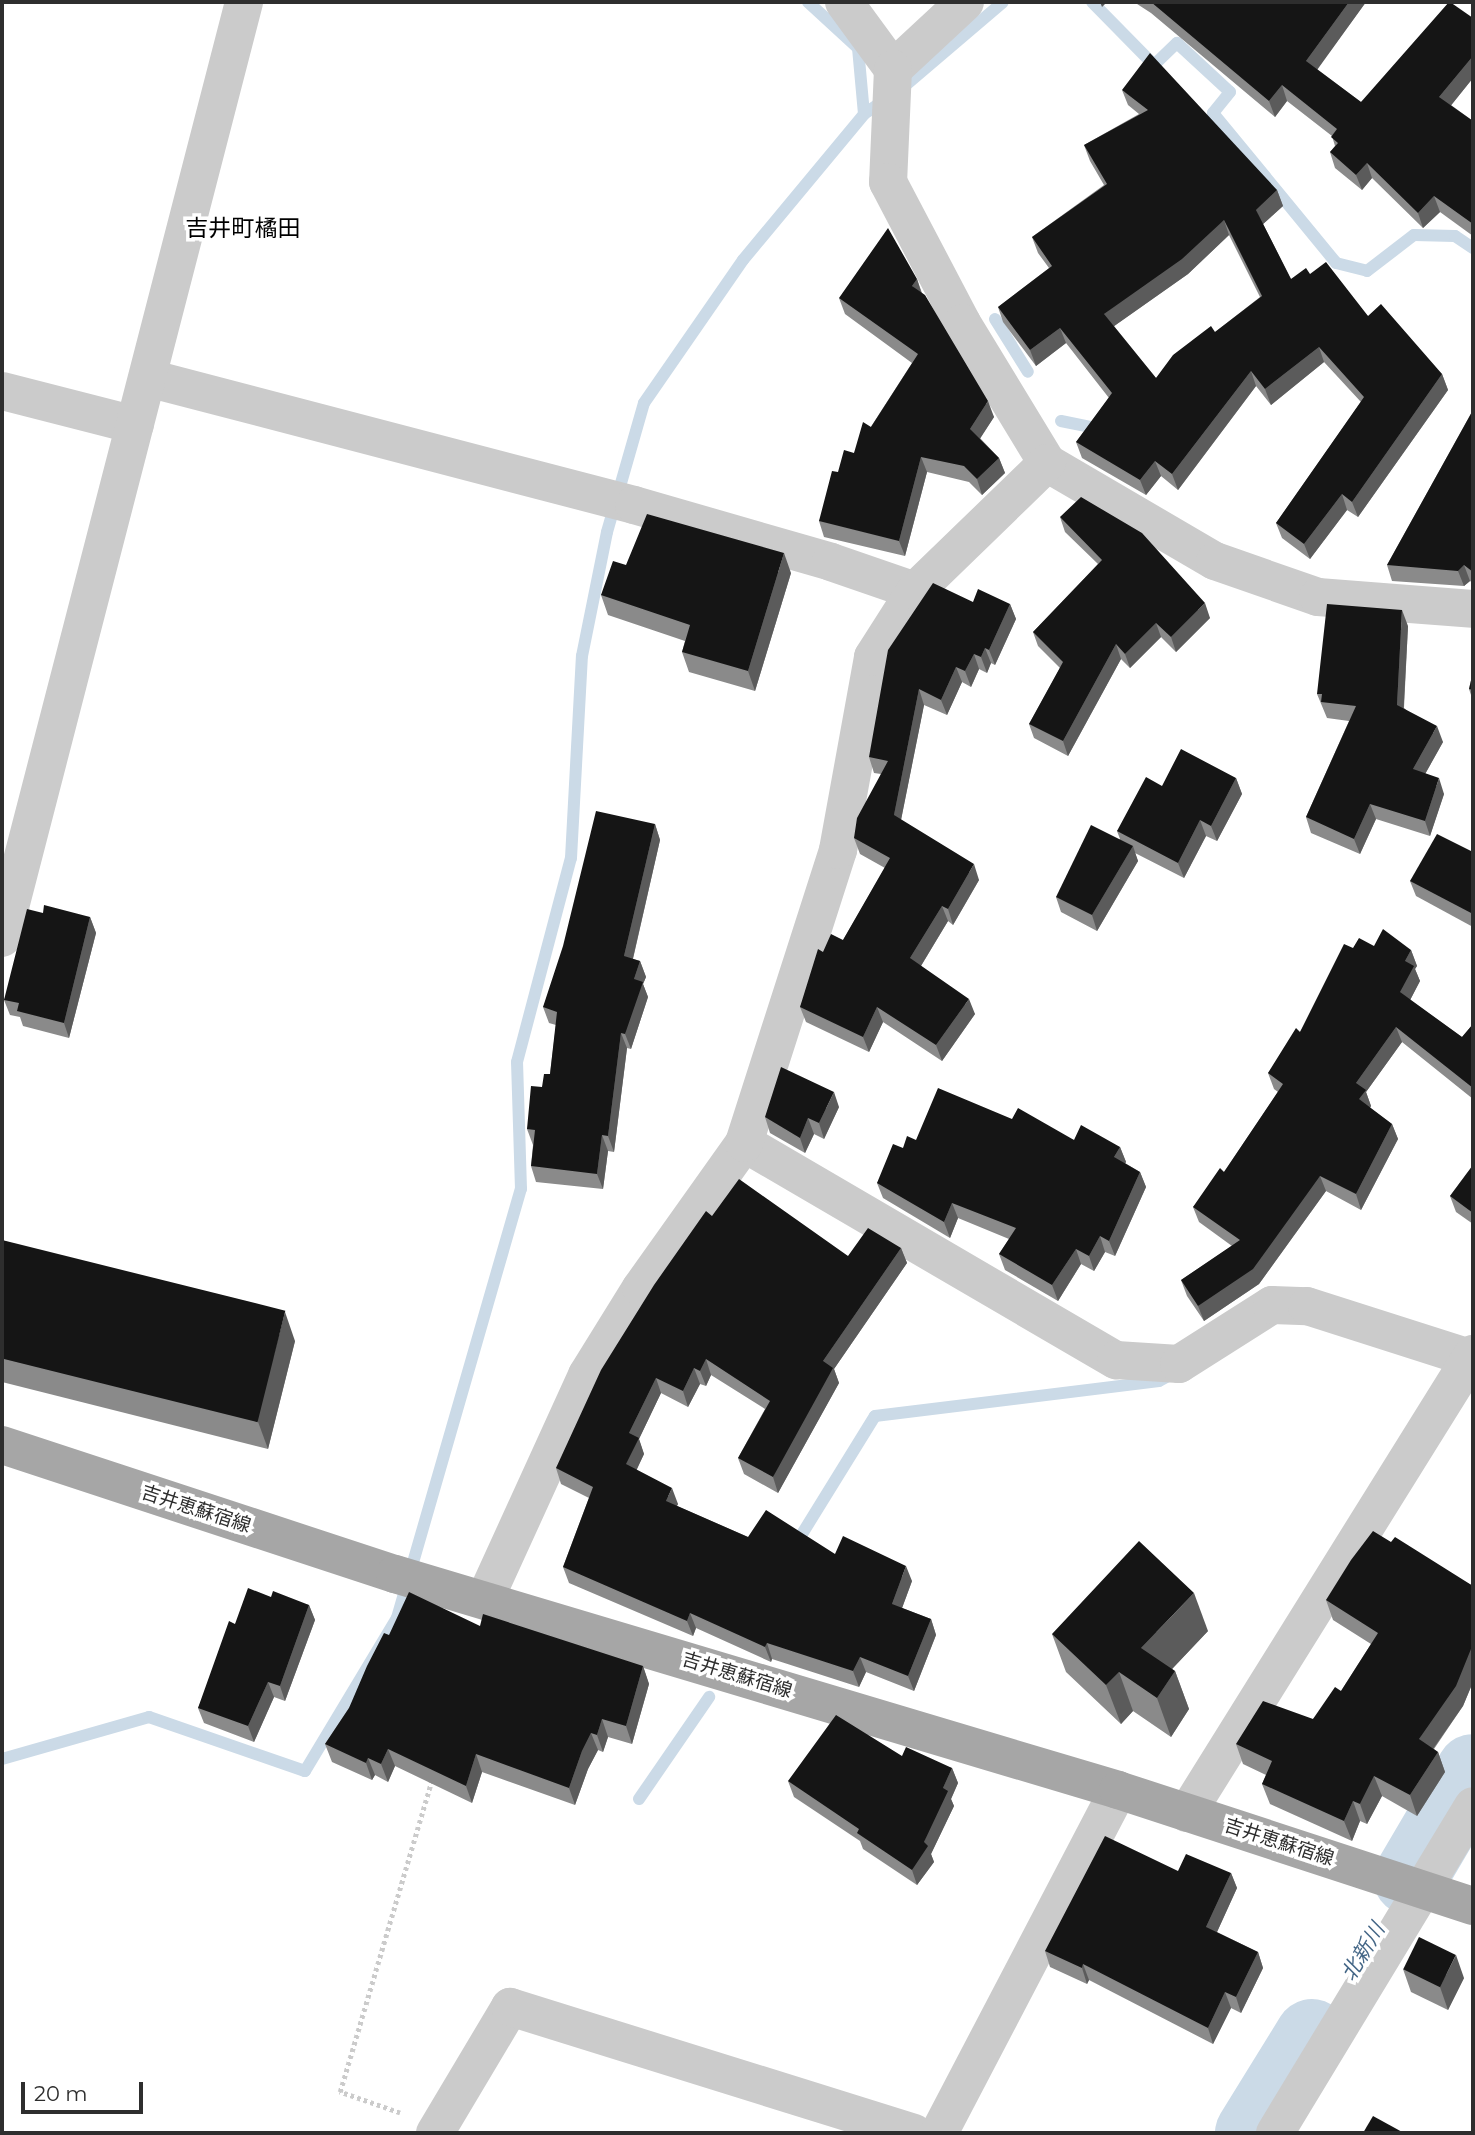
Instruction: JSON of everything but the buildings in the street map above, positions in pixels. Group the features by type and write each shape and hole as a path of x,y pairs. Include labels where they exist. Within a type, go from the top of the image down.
{"main road":[{"name":"吉井恵蘇宿線","path":"2,1445 412,1579 1118,1790 1473,1906"}],"street":[{"path":"2,938 244,2"},
{"path":"844,2 893,69"},
{"path":"965,2 893,69 888,119 888,181 961,323 1047,463 1216,561 1305,592 1473,609"},
{"path":"148,378 619,501 831,562 915,592"},
{"path":"2,391 135,425"},
{"path":"485,1599 587,1375 641,1288 744,1143 838,850 873,657 915,592 1047,463"},
{"path":"744,1143 1116,1360 1179,1364 1272,1305 1307,1306 1472,1357 1188,1812"},
{"path":"939,2133 1118,1790"},
{"path":"1275,2133 1424,1891 1473,1806"},
{"path":"436,2129 510,2007 914,2133"}],"path":[{"path":"434,1772 340,2092 436,2129"}],"waterway":[{"path":"808,2 858,48 864,114"},
{"path":"900,90 1003,2"},
{"path":"1092,2 1154,65 1177,43 1230,92 1213,113 1336,263 1367,271 1414,235 1455,236 1473,248"},
{"path":"2,1759 149,1717 305,1771 397,1618 521,1189 517,1062 571,858 582,656 607,532 644,403 743,260 864,114 885,100"},
{"path":"995,319 1028,372"},
{"path":"1061,421 1101,429"},
{"path":"794,1547 875,1416 1159,1381 1168,1376"},
{"path":"639,1799 709,1697"},
{"name":"北新川","path":"1410,1878 1473,1771"},
{"name":"北新川","path":"1252,2133 1312,2036"}],"district":[{"name":"吉井町橘田","path":"243,228"}]}
